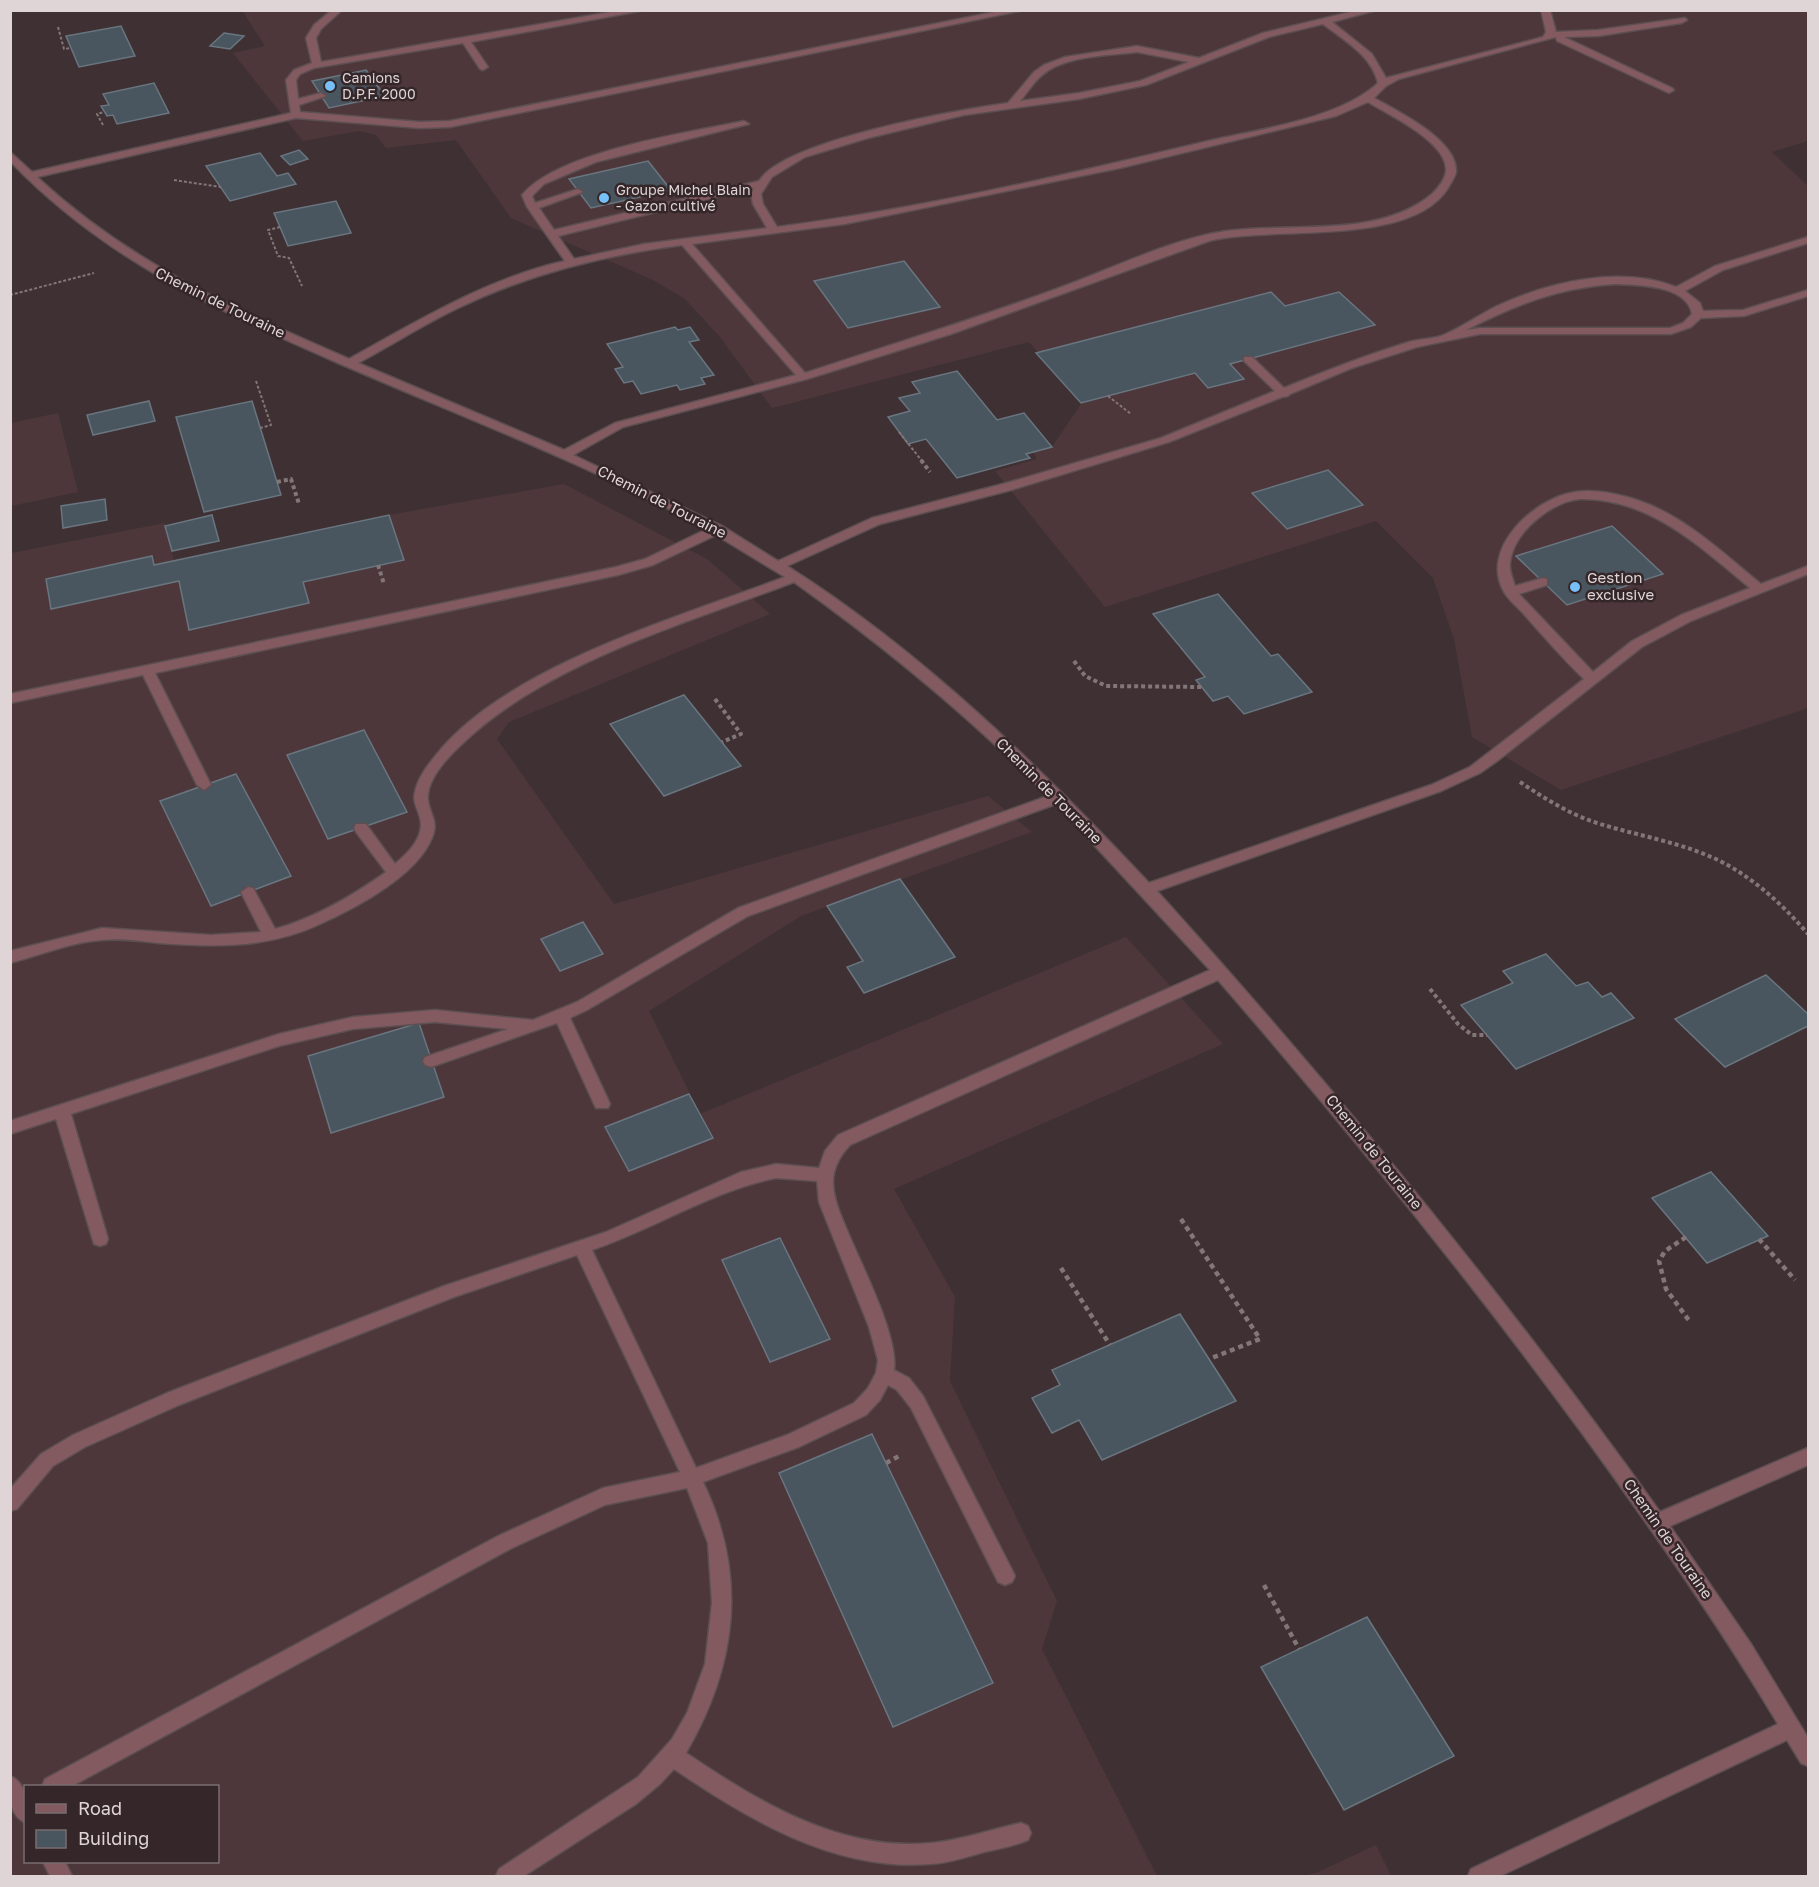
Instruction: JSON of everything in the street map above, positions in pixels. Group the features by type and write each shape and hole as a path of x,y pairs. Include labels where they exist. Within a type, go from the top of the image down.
{"street":[{"path":"317,64 311,38 316,27 339,10"},
{"path":"296,115 291,80 297,72 317,64 466,42 641,10"},
{"path":"29,176 296,115 420,125 450,124 721,72 1020,10"},
{"path":"774,231 758,204 756,194 760,184 781,165 826,147 964,112 1143,83 1266,35 1373,10"},
{"path":"349,364 455,305 512,281 571,262 644,247 845,221 1120,165 1333,114 1368,98 1383,84 1430,67 1537,43 1551,32 1545,10"},
{"path":"1548,35 1598,33 1682,20"},
{"path":"1326,22 1373,58 1381,70 1383,84"},
{"path":"1548,35 1568,41 1668,90"},
{"path":"466,42 483,67"},
{"path":"1011,106 1037,74 1047,67 1068,59 1137,48 1200,61"},
{"path":"294,103 321,96"},
{"path":"564,455 619,425 803,377 1011,310 1200,239 1254,230 1333,229 1381,222 1415,211 1434,199 1444,186 1451,171 1449,156 1437,141 1368,98"},
{"path":"571,262 532,207 527,195 532,186 545,178 603,156 744,124"},
{"name":"Chemin de Touraine","path":"10,155 75,219 135,259 212,302 672,504 796,578 934,681 1058,798 1221,972 1345,1115 1459,1257 1612,1457 1725,1620 1809,1756"},
{"path":"551,234 760,184"},
{"path":"532,207 579,192"},
{"path":"1678,290 1719,268 1809,240"},
{"path":"685,242 803,377"},
{"path":"1449,335 1518,301 1572,286 1637,282 1678,290 1696,305 1698,315"},
{"path":"777,566 876,521 1007,487 1165,440 1381,354 1449,335 1480,331 1671,331 1687,325 1698,315 1744,313 1809,293"},
{"path":"1248,359 1284,394"},
{"path":"1592,679 1550,639 1510,592 1503,565 1507,547 1519,533 1538,514 1557,503 1573,496 1597,496 1635,504 1669,519 1759,589"},
{"path":"10,699 618,571 649,562 718,530"},
{"path":"1145,890 1436,788 1475,770 1637,644 1686,618 1809,570"},
{"path":"10,957 102,934 213,943 286,933 316,920 395,874 426,836 429,814 421,799 425,781 459,738 488,714 579,664 796,578"},
{"path":"1510,592 1543,582"},
{"path":"148,671 204,785"},
{"path":"431,1061 535,1026 592,1001 743,912 1058,798"},
{"path":"361,828 395,874"},
{"path":"248,892 271,936"},
{"path":"54,1785 505,1542 603,1497 692,1478 828,1426 860,1409 874,1394 885,1374 887,1360 878,1327 836,1230 827,1202 825,1175 831,1156 844,1140 859,1131 1221,972"},
{"path":"561,1015 602,1104"},
{"path":"10,1128 279,1040 353,1023 435,1016 535,1026"},
{"path":"62,1111 100,1239"},
{"path":"10,1503 47,1460 79,1441 173,1399 450,1291 611,1237 747,1177 776,1171 825,1175"},
{"path":"506,1876 624,1801 660,1770 683,1739 702,1701 717,1661 721,1626 717,1542 704,1504 582,1247"},
{"path":"885,1374 903,1384 917,1402 1005,1576"},
{"path":"1657,1523 1809,1456"},
{"path":"1478,1876 1791,1728"},
{"path":"670,1755 731,1796 788,1827 824,1841 878,1852 934,1853 1021,1833"},
{"path":"54,1863 62,1876"}],"path":[{"path":"58,27 64,50 71,48"},
{"path":"280,227 268,230 278,256 289,258 302,286"},
{"path":"10,295 59,284 135,259"},
{"path":"256,381 271,425 260,428"},
{"path":"899,432 933,475"},
{"path":"277,482 291,479 298,504"},
{"path":"1074,661 1085,676 1106,686 1201,687"},
{"path":"715,699 741,734 722,742"},
{"path":"1492,758 1521,783 1558,807 1596,822 1642,834 1705,855 1761,885 1809,934"},
{"path":"1430,989 1458,1024 1472,1035 1486,1035"},
{"path":"1181,1219 1260,1339 1209,1359"},
{"path":"1686,1237 1665,1251 1659,1261 1666,1289 1690,1322"},
{"path":"1759,1239 1795,1280"},
{"path":"1061,1268 1110,1345"},
{"path":"1264,1585 1299,1649"}],"shaded area":[{"path":"242,10 1808,11 1808,141 1772,152 1808,186 1808,708 1561,790 1472,737 1454,639 1433,578 1376,521 1105,607 995,471 1037,459 1033,452 1052,447 1081,404 1029,342 772,408 720,337 685,299 653,280 511,218 456,140 386,148 376,135 359,131 303,141 233,53 265,46"},
{"path":"58,413 78,492 11,506 11,423"},
{"path":"564,484 707,559 770,614 509,722 497,739 614,904 988,796 1032,832 801,916 649,1011 700,1114 1126,937 1223,1044 894,1189 955,1297 950,1381 1057,1601 1042,1649 1157,1876 11,1876 11,553 165,523 174,561 389,515"},
{"path":"1376,1845 1391,1876 1301,1876 1316,1873"}],"building":[{"path":"121,26 135,56 79,67 66,36"},
{"path":"224,33 244,36 230,49 210,46"},
{"path":"366,70 385,96 329,108 312,81"},
{"path":"154,83 169,113 117,124 113,115 107,116 101,106 109,105 103,94"},
{"path":"299,150 308,159 290,165 281,156"},
{"path":"260,153 277,176 288,173 296,184 230,201 206,166"},
{"path":"648,161 671,190 591,208 569,179"},
{"path":"336,201 351,233 288,246 274,213"},
{"path":"904,261 940,307 848,328 814,281"},
{"path":"1271,292 1285,306 1339,292 1375,325 1230,364 1244,379 1208,388 1195,373 1081,403 1036,353"},
{"path":"675,327 678,330 690,327 699,340 689,342 714,375 701,378 705,384 680,390 677,385 641,394 633,381 624,383 615,369 623,367 607,344"},
{"path":"957,371 997,420 1024,413 1052,447 1026,454 1030,458 957,478 926,439 908,444 888,417 910,411 899,398 920,393 912,382"},
{"path":"149,401 155,421 93,435 87,415"},
{"path":"252,401 281,495 204,512 176,417"},
{"path":"1328,470 1363,505 1287,529 1252,493"},
{"path":"105,499 107,520 63,528 61,506"},
{"path":"212,515 219,541 172,551 165,526"},
{"path":"389,515 404,560 303,582 309,603 189,630 179,581 51,609 46,579 152,556 154,565"},
{"path":"1612,526 1663,574 1567,605 1516,556"},
{"path":"1218,594 1271,656 1278,654 1312,692 1244,714 1228,696 1213,701 1196,680 1205,677 1153,614"},
{"path":"684,695 741,766 664,796 610,724"},
{"path":"364,730 407,812 328,839 287,755"},
{"path":"236,774 291,876 211,906 160,801"},
{"path":"900,879 955,957 864,993 847,967 863,961 827,906"},
{"path":"583,922 603,954 560,971 541,939"},
{"path":"1546,954 1576,986 1588,982 1602,997 1611,993 1634,1018 1516,1069 1461,1005 1513,983 1503,971"},
{"path":"1766,975 1808,1014 1808,1026 1725,1067 1675,1019"},
{"path":"419,1023 444,1097 331,1133 308,1056"},
{"path":"689,1094 713,1138 629,1171 605,1127"},
{"path":"1711,1172 1768,1236 1707,1263 1652,1198"},
{"path":"780,1238 830,1339 770,1362 722,1260"},
{"path":"1180,1314 1236,1401 1102,1460 1079,1420 1052,1433 1032,1398 1060,1385 1052,1370"},
{"path":"872,1434 993,1683 893,1727 779,1473"},
{"path":"1367,1617 1454,1756 1344,1810 1261,1667"}],"place":[{"name":"Camions D.P.F. 2000","path":"330,86"},
{"name":"Groupe Michel Blain - Gazon cultivé","path":"604,198"},
{"name":"Gestion exclusive","path":"1575,587"}]}
